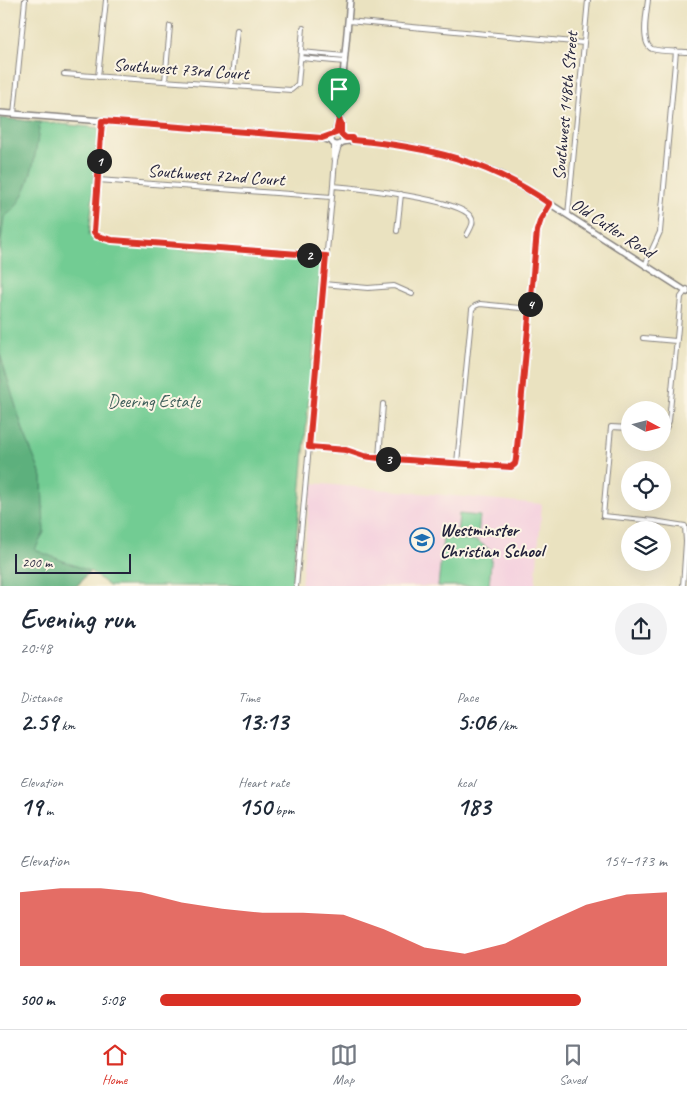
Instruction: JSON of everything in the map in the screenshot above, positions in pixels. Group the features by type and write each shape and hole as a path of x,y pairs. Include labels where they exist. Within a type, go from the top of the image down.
{"main road":[{"path":"337,139 350,0"},
{"name":"Old Cutler Road","path":"0,113 322,138 352,138 353,140 414,147 462,160 506,178 686,290"}],"street":[{"path":"14,114 24,0"},
{"path":"98,76 106,0"},
{"name":"Southwest 148th Street","path":"568,215 588,0"},
{"path":"648,0 646,44 652,49 687,52"},
{"path":"348,21 584,43"},
{"path":"165,82 170,26"},
{"path":"303,28 301,58 345,59"},
{"path":"231,86 237,30"},
{"path":"645,265 660,232 676,51"},
{"path":"302,52 345,59"},
{"name":"Southwest 73rd Court","path":"64,74 289,91 296,88 298,84 301,58"},
{"path":"102,121 95,234 103,238 120,241 326,256"},
{"path":"296,586 337,139"},
{"name":"Southwest 72nd Court","path":"98,180 332,197"},
{"path":"333,186 401,194 430,200 468,214 472,222 467,235"},
{"path":"397,230 401,194"},
{"path":"309,447 346,450 364,456 379,458 508,468 514,465 538,229 550,204"},
{"path":"323,284 368,288 394,286 412,294"},
{"path":"671,401 680,297 686,290"},
{"path":"457,463 472,309 477,305 530,309"},
{"path":"643,338 676,341"},
{"path":"379,458 383,404"},
{"path":"621,427 611,426 603,516 685,526 686,554 683,586"}],"shaded area":[{"name":"Westminster Christian School","path":"311,483 542,504 535,586 301,586"}],"green space":[{"name":"Deering Estate","path":"0,118 99,128 89,235 104,242 321,261 292,586 109,586 90,571 77,586 0,586"},
{"path":"0,118 40,122 30,176 22,197 16,206 4,217 0,251"},
{"path":"0,354 24,433 42,477 44,532 35,550 89,571 77,586 0,586"},
{"path":"459,514 480,516 478,536 457,535"},
{"path":"443,538 478,541 492,552 489,586 438,586"}],"place":[{"name":"Westminster Christian School","path":"422,540"}],"route":[{"path":"339,119 341,134 346,138 414,147 462,160 486,168 506,178 533,192 550,204 539,223 537,231 516,462 511,467 379,458 364,456 346,450 309,447 326,256 112,240 97,236 94,232 102,121 322,138 336,133 339,119"}]}
